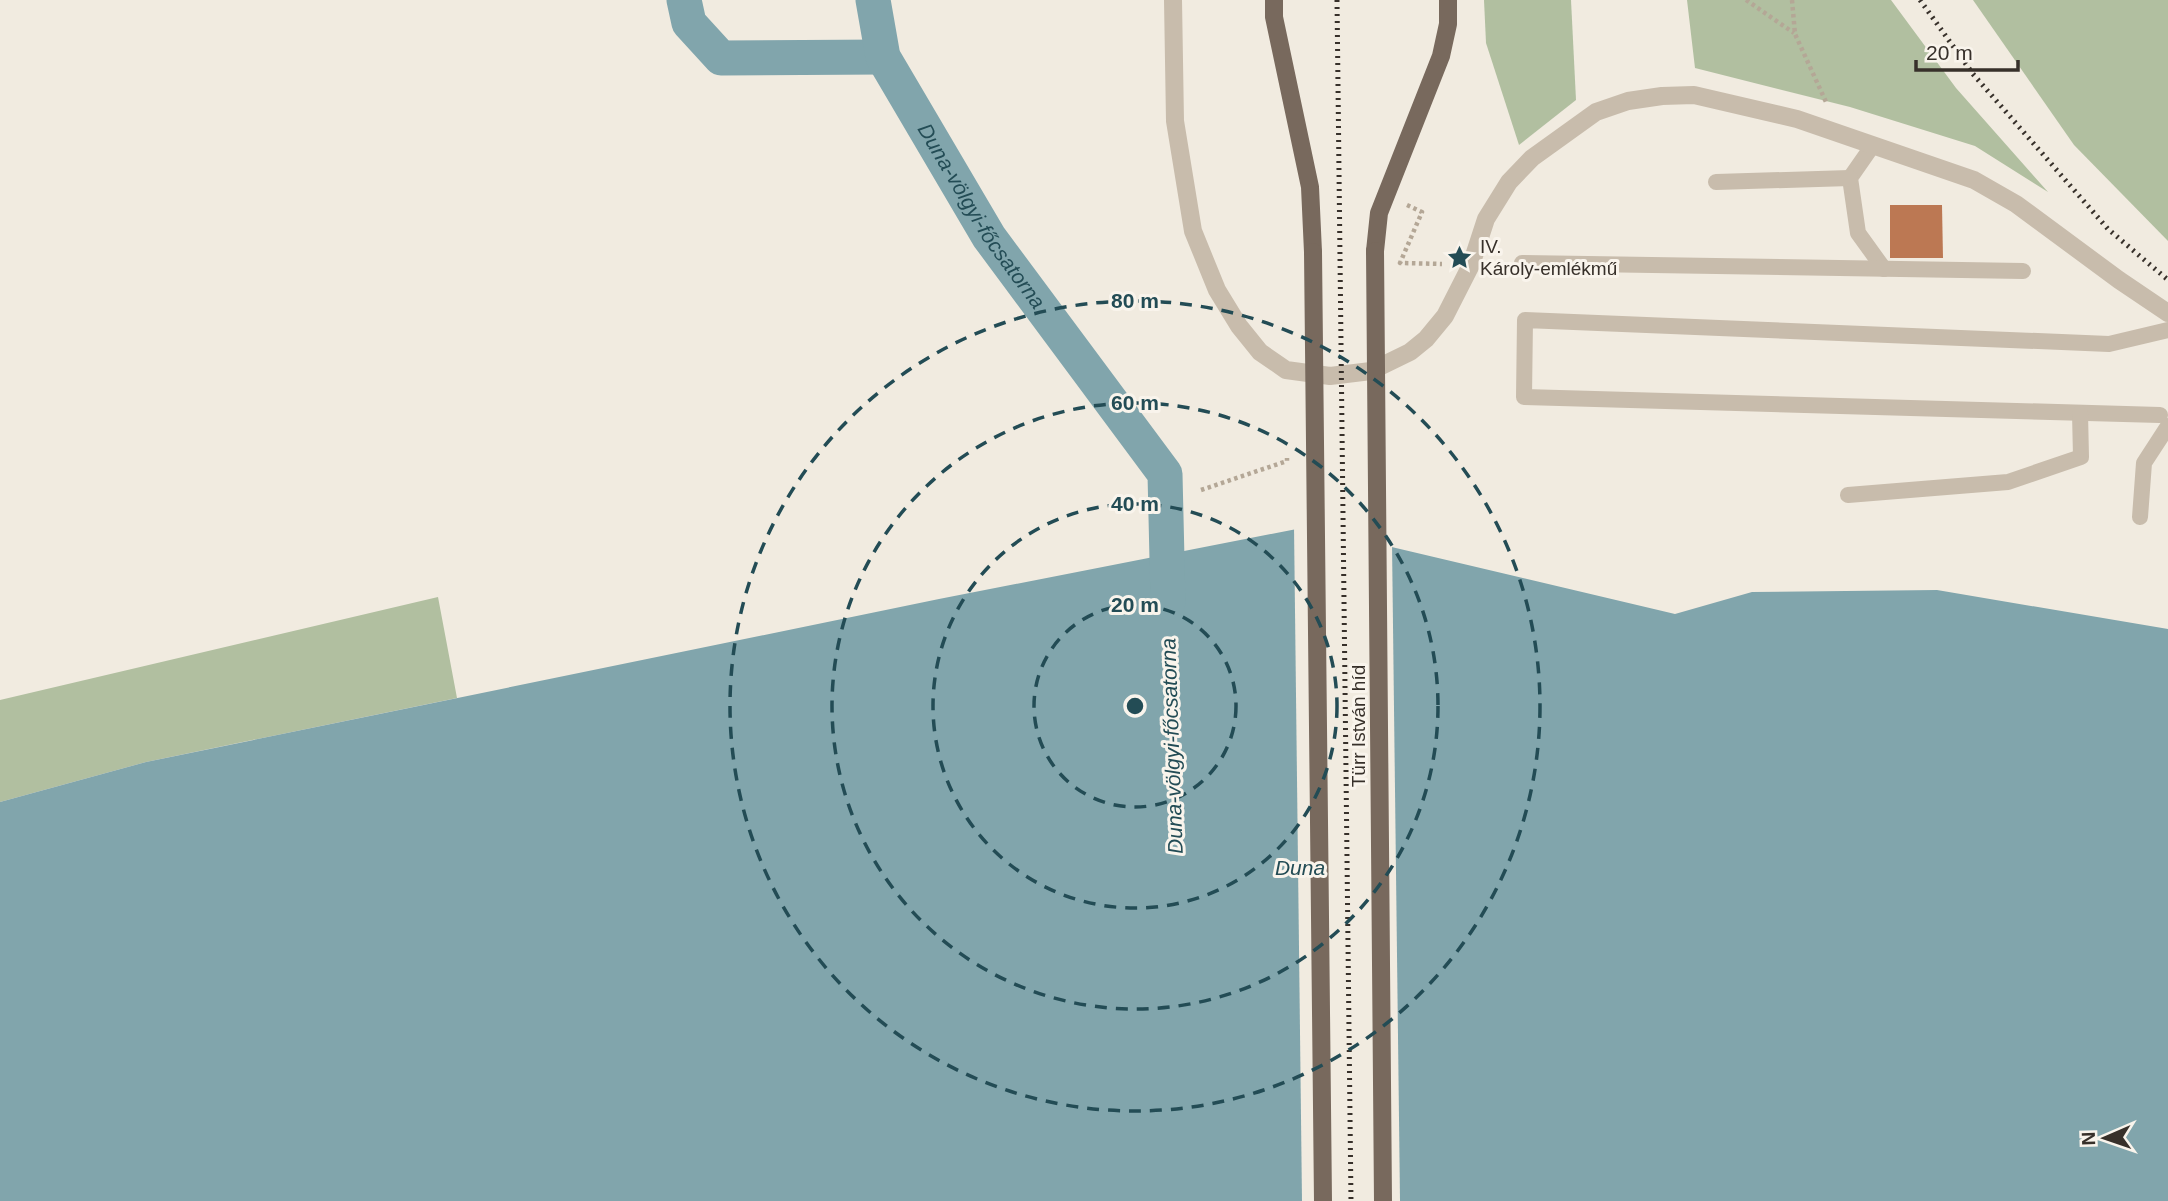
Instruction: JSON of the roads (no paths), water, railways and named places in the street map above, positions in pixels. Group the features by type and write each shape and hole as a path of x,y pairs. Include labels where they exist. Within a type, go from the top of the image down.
{"main road":[{"name":"Türr István híd","path":"1274,0 1274,17 1310,187 1313,252 1323,1201"},
{"name":"Türr István híd","path":"1383,1201 1375,251 1379,213 1441,57 1448,24 1448,0"}],"street":[{"path":"1173,0 1175,121 1193,231 1217,290 1240,326 1260,352 1286,370 1330,376 1371,371 1410,352 1426,339 1445,316 1471,265 1486,219 1509,182 1532,158 1596,112 1628,101 1694,95 1797,119 1974,180 2016,204 2168,313"}],"lane":[{"path":"1873,145 1850,178 1858,233 1884,269"},
{"path":"1716,182 1850,178"},
{"path":"1522,263 2024,271"},
{"path":"2140,517 2144,463 2164,421 2080,413 1524,397 1525,320 2109,344 2168,331"},
{"path":"1848,495 2008,482 2081,457 2080,413"}],"water":[{"name":"Duna","path":"1307,527 1675,614 1752,592 1937,590 2168,629 2168,1201 0,1201 0,802 146,762 939,599"}],"waterway":[{"path":"684,0 689,23 721,58 883,57"},
{"name":"Duna-völgyi-főcsatorna","path":"873,0 883,57 989,237 1165,474 1168,602"}],"railway":[{"path":"1337,0 1351,1201"},
{"path":"1920,0 1973,74 2108,229 2168,280"}],"place":[{"name":"IV. Károly-emlékmű","path":"1460,257"}]}
